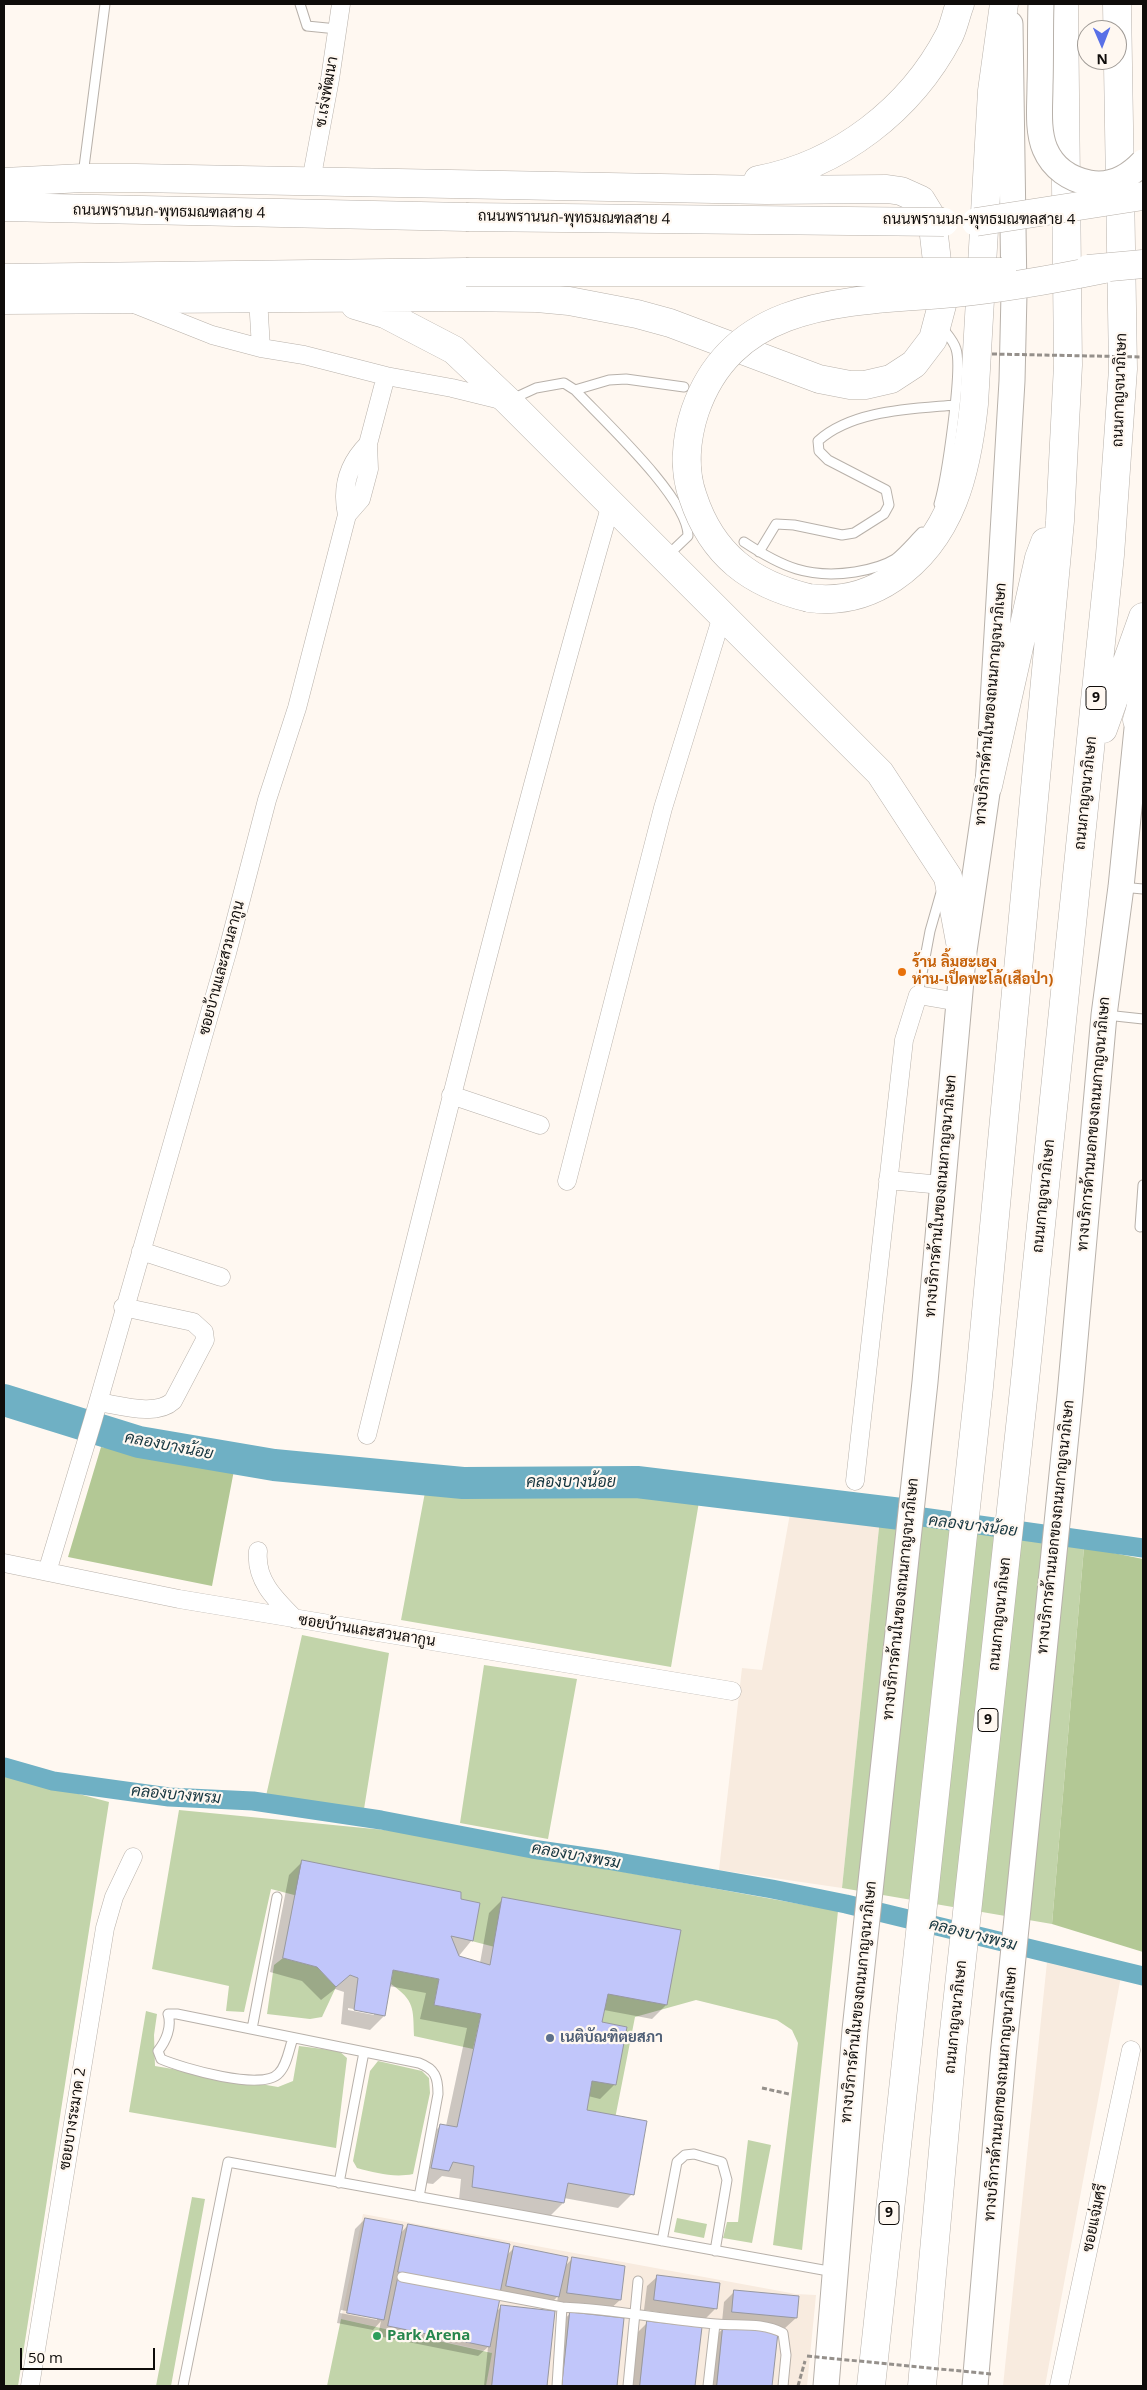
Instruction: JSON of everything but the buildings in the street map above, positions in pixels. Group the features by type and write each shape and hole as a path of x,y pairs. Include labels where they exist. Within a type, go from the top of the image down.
{"main road":[{"path":"710,188 777,176 807,166 839,150 872,128 904,101 928,71 950,35 960,4"},
{"path":"1004,4 992,91 973,412 971,436 958,492 937,535 919,558 883,585 862,594 824,600 780,590 745,572 715,543 696,508 688,474 689,433 702,392 726,357 742,342 762,329 816,307 849,301 991,289 1143,264"},
{"name":"ทางบริการด้านในของถนนกาญจนาภิเษก","path":"826,2386 855,2030 924,1382 963,958 988,786 1012,381 1014,294 1010,4"},
{"path":"1041,4 1040,117 1042,142 1054,165 1074,180 1095,184 1117,181 1131,174 1143,162"},
{"name":"9","path":"871,2386 979,1387 1060,521 1068,365 1064,4"},
{"name":"ถนนกาญจนาภิเษก","path":"922,2386 952,2050 1024,1390 1110,555 1123,369 1117,4"},
{"path":"4,182 82,178 887,189 914,195 921,200 928,210 934,229 942,305 933,339 924,352 903,372 878,383 850,385 819,379 670,323 604,307 537,298 4,300"},
{"path":"976,222 1090,206 1143,196"},
{"path":"1090,206 1143,202"},
{"name":"ถนนพรานนก-พุทธมณฑลสาย 4","path":"4,207 466,217 976,222 1067,221 1143,214"},
{"path":"4,278 466,272 919,273 1104,269"},
{"path":"310,298 349,303 384,314 454,350 508,401 880,773 948,877 963,958"},
{"path":"988,786 1040,558 1047,538 1060,521"},
{"path":"1089,766 1143,617"},
{"name":"ทางบริการด้านนอกของถนนกาญจนาภิเษก","path":"983,2380 1003,2056 1070,1395 1104,1015 1132,888 1143,668"}],"street":[{"name":"ซ.เร่งพัฒนา","path":"311,181 340,4"},
{"path":"258,298 261,348"},
{"path":"124,300 212,335 261,348 304,355 386,376 508,401"},
{"name":"ซอยบ้านและสวนลากูน","path":"47,1572 93,1420 123,1307 141,1251 226,953 267,800 297,708 347,515 344,491 352,463 368,444 386,376"},
{"path":"367,1435 451,1095 565,666 611,504"},
{"path":"567,1181 663,808 722,616"},
{"path":"855,1481 904,1040 918,995 959,1002"},
{"path":"451,1095 540,1125"},
{"path":"888,1180 942,1185"},
{"path":"141,1251 221,1277"},
{"path":"98,1402 144,1408 168,1406 173,1401 205,1340 204,1332 193,1322 123,1307"},
{"path":"258,1550 257,1564 260,1576 276,1599 295,1619"},
{"name":"ซอยบ้านและสวนลากูน","path":"4,1563 179,1599 732,1691"},
{"name":"ซอยบางระมาด 2","path":"30,2386 105,1928 114,1897 133,1856"},
{"name":"ซอยแจ่มศรี","path":"1059,2386 1131,2050"}],"lane":[{"path":"82,178 105,4"},
{"path":"300,4 307,26 337,30"},
{"path":"744,542 759,552 797,571 832,576 866,570 894,559 931,524 940,502 955,405 957,354 956,347 938,322"},
{"path":"575,390 609,380 626,379 684,387"},
{"path":"508,401 536,388 550,384 564,383 575,390 658,478 683,515 688,527 688,536 665,558"},
{"path":"759,552 776,524 794,525 842,535 854,533 884,514 889,498 886,490 828,460 819,451 818,441 827,433 868,417 913,408 955,405"},
{"path":"918,995 939,896 948,877"},
{"path":"1104,1015 1143,1019"},
{"path":"1140,1226 1143,1185"},
{"path":"252,2029 277,1897"},
{"path":"293,2038 285,2065 279,2074 268,2079 241,2079 178,2066 161,2059 158,2051 165,2043 170,2020 168,2014 177,2014 419,2063 430,2067 438,2080 438,2094 419,2197"},
{"path":"339,2183 364,2052"},
{"path":"662,2241 678,2162 685,2155 711,2158 722,2162 727,2180 715,2251"},
{"path":"183,2386 228,2162 834,2272"},
{"path":"402,2277 562,2307 715,2324 770,2326 784,2333 786,2356 783,2386"},
{"path":"628,2386 638,2280"},
{"path":"557,2386 562,2307"},
{"path":"708,2386 715,2324"}],"path":[{"path":"992,354 1143,357"},
{"path":"762,2088 790,2094"},
{"path":"798,2386 807,2356 983,2380"}],"shaded area":[{"path":"791,1508 880,1518 842,1888 719,1870 742,1668 762,1670"},
{"path":"1047,1962 1121,1976 1045,2386 1003,2386"},
{"path":"363,2214 796,2294 816,2295 807,2386 486,2386 491,2352 341,2319"}],"green space":[{"path":"101,1447 185,1462 235,1465 212,1586 68,1557"},
{"path":"426,1487 640,1488 700,1496 671,1667 401,1620"},
{"path":"880,1518 1084,1547 1052,1924 842,1888"},
{"path":"1084,1547 1143,1559 1143,1952 1052,1924"},
{"path":"302,1635 389,1653 364,1809 266,1796"},
{"path":"484,1665 577,1679 548,1839 460,1823"},
{"path":"4,1774 109,1802 18,2386 4,2386"},
{"path":"179,1810 405,1832 838,1911 802,2250 773,2245 798,2043 792,2030 777,2020 696,2000 635,2017 612,2134 567,2127 595,1973 271,1889 244,2012 226,2011 229,1986 152,1969"},
{"path":"283,1958 317,1967 336,1987 322,2017 310,2019 267,2014 274,1965"},
{"path":"393,1970 439,1979 434,2005 481,2014 473,2049 414,2036 413,2012 405,1995 391,1984"},
{"path":"146,2011 157,2014 154,2035 155,2066 278,2087 293,2081 299,2046 339,2051 347,2058 336,2148 129,2112"},
{"path":"378,2061 422,2071 429,2078 430,2093 413,2174 392,2175 378,2173 357,2168 353,2161 370,2071"},
{"path":"748,2140 771,2145 752,2243 723,2238 727,2222 738,2222"},
{"path":"192,2197 205,2199 171,2386 156,2386"},
{"path":"677,2218 707,2224 704,2238 674,2232"},
{"name":"Park Arena","path":"341,2319 492,2353 486,2386 327,2386"}],"waterway":[{"name":"คลองบางน้อย","path":"4,1400 139,1442 274,1465 463,1483 637,1482 901,1514"},
{"name":"คลองบางน้อย","path":"901,1514 1143,1548"},
{"name":"คลองบางพรม","path":"4,1767 53,1781 169,1797 253,1801 381,1820 532,1849 772,1889 846,1904 1143,1976"}],"place":[{"name":"ร้าน ลิ้มฮะเฮง ห่าน-เป็ดพะโล้(เสือป่า)","path":"902,972"},
{"name":"เนติบัณฑิตยสภา","path":"550,2038"},
{"name":"Park Arena","path":"377,2336"}]}
